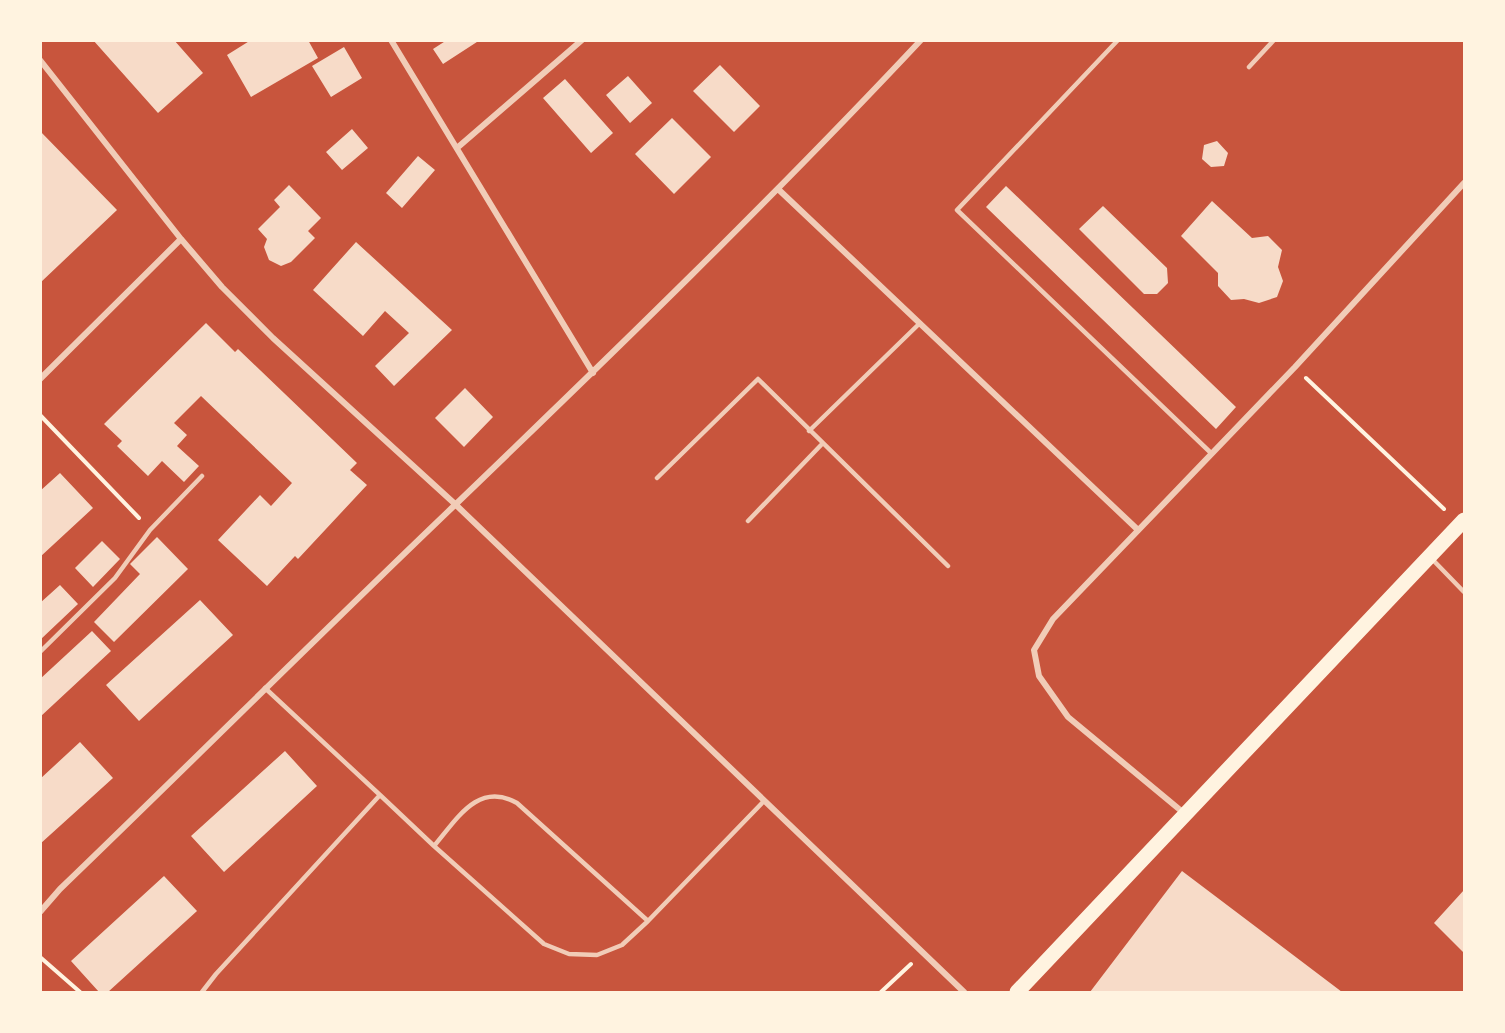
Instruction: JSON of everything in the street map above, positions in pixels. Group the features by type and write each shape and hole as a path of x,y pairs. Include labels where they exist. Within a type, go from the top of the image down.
{"main road":[{"path":"1017,993 1462,522"}],"street":[{"path":"391,40 594,373"},
{"path":"457,148 582,40"},
{"path":"40,912 60,889 265,688 594,373 778,189 921,40"},
{"path":"40,60 181,239 222,287 273,338 455,504 964,993"},
{"path":"1185,814 1068,717 1039,676 1034,650 1053,619 1295,367 1464,183"},
{"path":"778,189 1137,530"},
{"path":"40,379 181,239"}],"lane":[{"path":"1118,40 957,210 1211,453"},
{"path":"1249,67 1274,40"},
{"path":"809,431 920,323"},
{"path":"657,478 758,379 948,566"},
{"path":"748,521 822,444"},
{"path":"40,652 115,578 150,530 202,476"},
{"path":"1430,557 1464,592"},
{"path":"265,688 434,846 544,944 569,954 597,955 622,945 763,802"},
{"path":"202,993 216,974 380,795"},
{"path":"434,846 467,808 490,795 504,796 517,803 648,921"}],"path":[{"path":"1295,367 1462,522"},
{"path":"40,414 150,530"},
{"path":"881,993 922,953"},
{"path":"40,957 80,993"}],"building":[{"path":"93,40 174,40 203,73 158,113"},
{"path":"251,40 308,40 318,58 251,97 227,55"},
{"path":"447,40 480,40 443,64 433,49"},
{"path":"344,47 362,78 331,97 312,66"},
{"path":"720,65 760,106 734,132 693,91"},
{"path":"628,76 652,103 630,123 606,95"},
{"path":"565,79 613,133 591,153 543,98"},
{"path":"672,118 711,157 674,194 635,154"},
{"path":"352,129 368,148 342,170 326,152"},
{"path":"40,131 117,210 40,283"},
{"path":"1217,141 1228,153 1224,166 1211,167 1202,159 1204,145"},
{"path":"418,156 435,170 402,208 386,193"},
{"path":"289,185 321,218 308,231 315,238 291,262 281,266 269,260 264,247 267,239 258,229 280,207 274,200"},
{"path":"1006,186 1236,407 1216,429 986,207"},
{"path":"1212,201 1252,238 1268,236 1282,250 1278,267 1283,281 1277,297 1259,303 1244,299 1231,300 1218,286 1218,273 1181,236"},
{"path":"1103,206 1167,268 1168,283 1157,294 1144,294 1079,229"},
{"path":"356,242 452,330 394,386 375,366 409,333 385,311 363,336 313,290"},
{"path":"206,323 235,352 238,349 357,463 350,470 367,485 298,559 295,556 267,586 218,540 260,495 271,506 292,483 201,396 174,423 187,435 177,446 199,466 184,482 162,461 148,476 117,446 122,441 104,424"},
{"path":"465,388 493,417 464,447 435,418"},
{"path":"60,473 93,508 40,557 40,491"},
{"path":"157,537 188,569 114,642 94,622 140,574 130,564"},
{"path":"102,541 120,559 93,587 75,568"},
{"path":"60,585 78,604 40,640 40,603"},
{"path":"200,600 233,635 139,721 106,685"},
{"path":"92,631 111,651 40,717 40,679"},
{"path":"80,742 113,778 40,844 40,779"},
{"path":"285,751 317,786 224,872 191,836"},
{"path":"1182,871 1342,992 1090,992"},
{"path":"164,876 197,911 108,992 99,992 71,961"},
{"path":"1464,890 1464,953 1434,923"}]}
